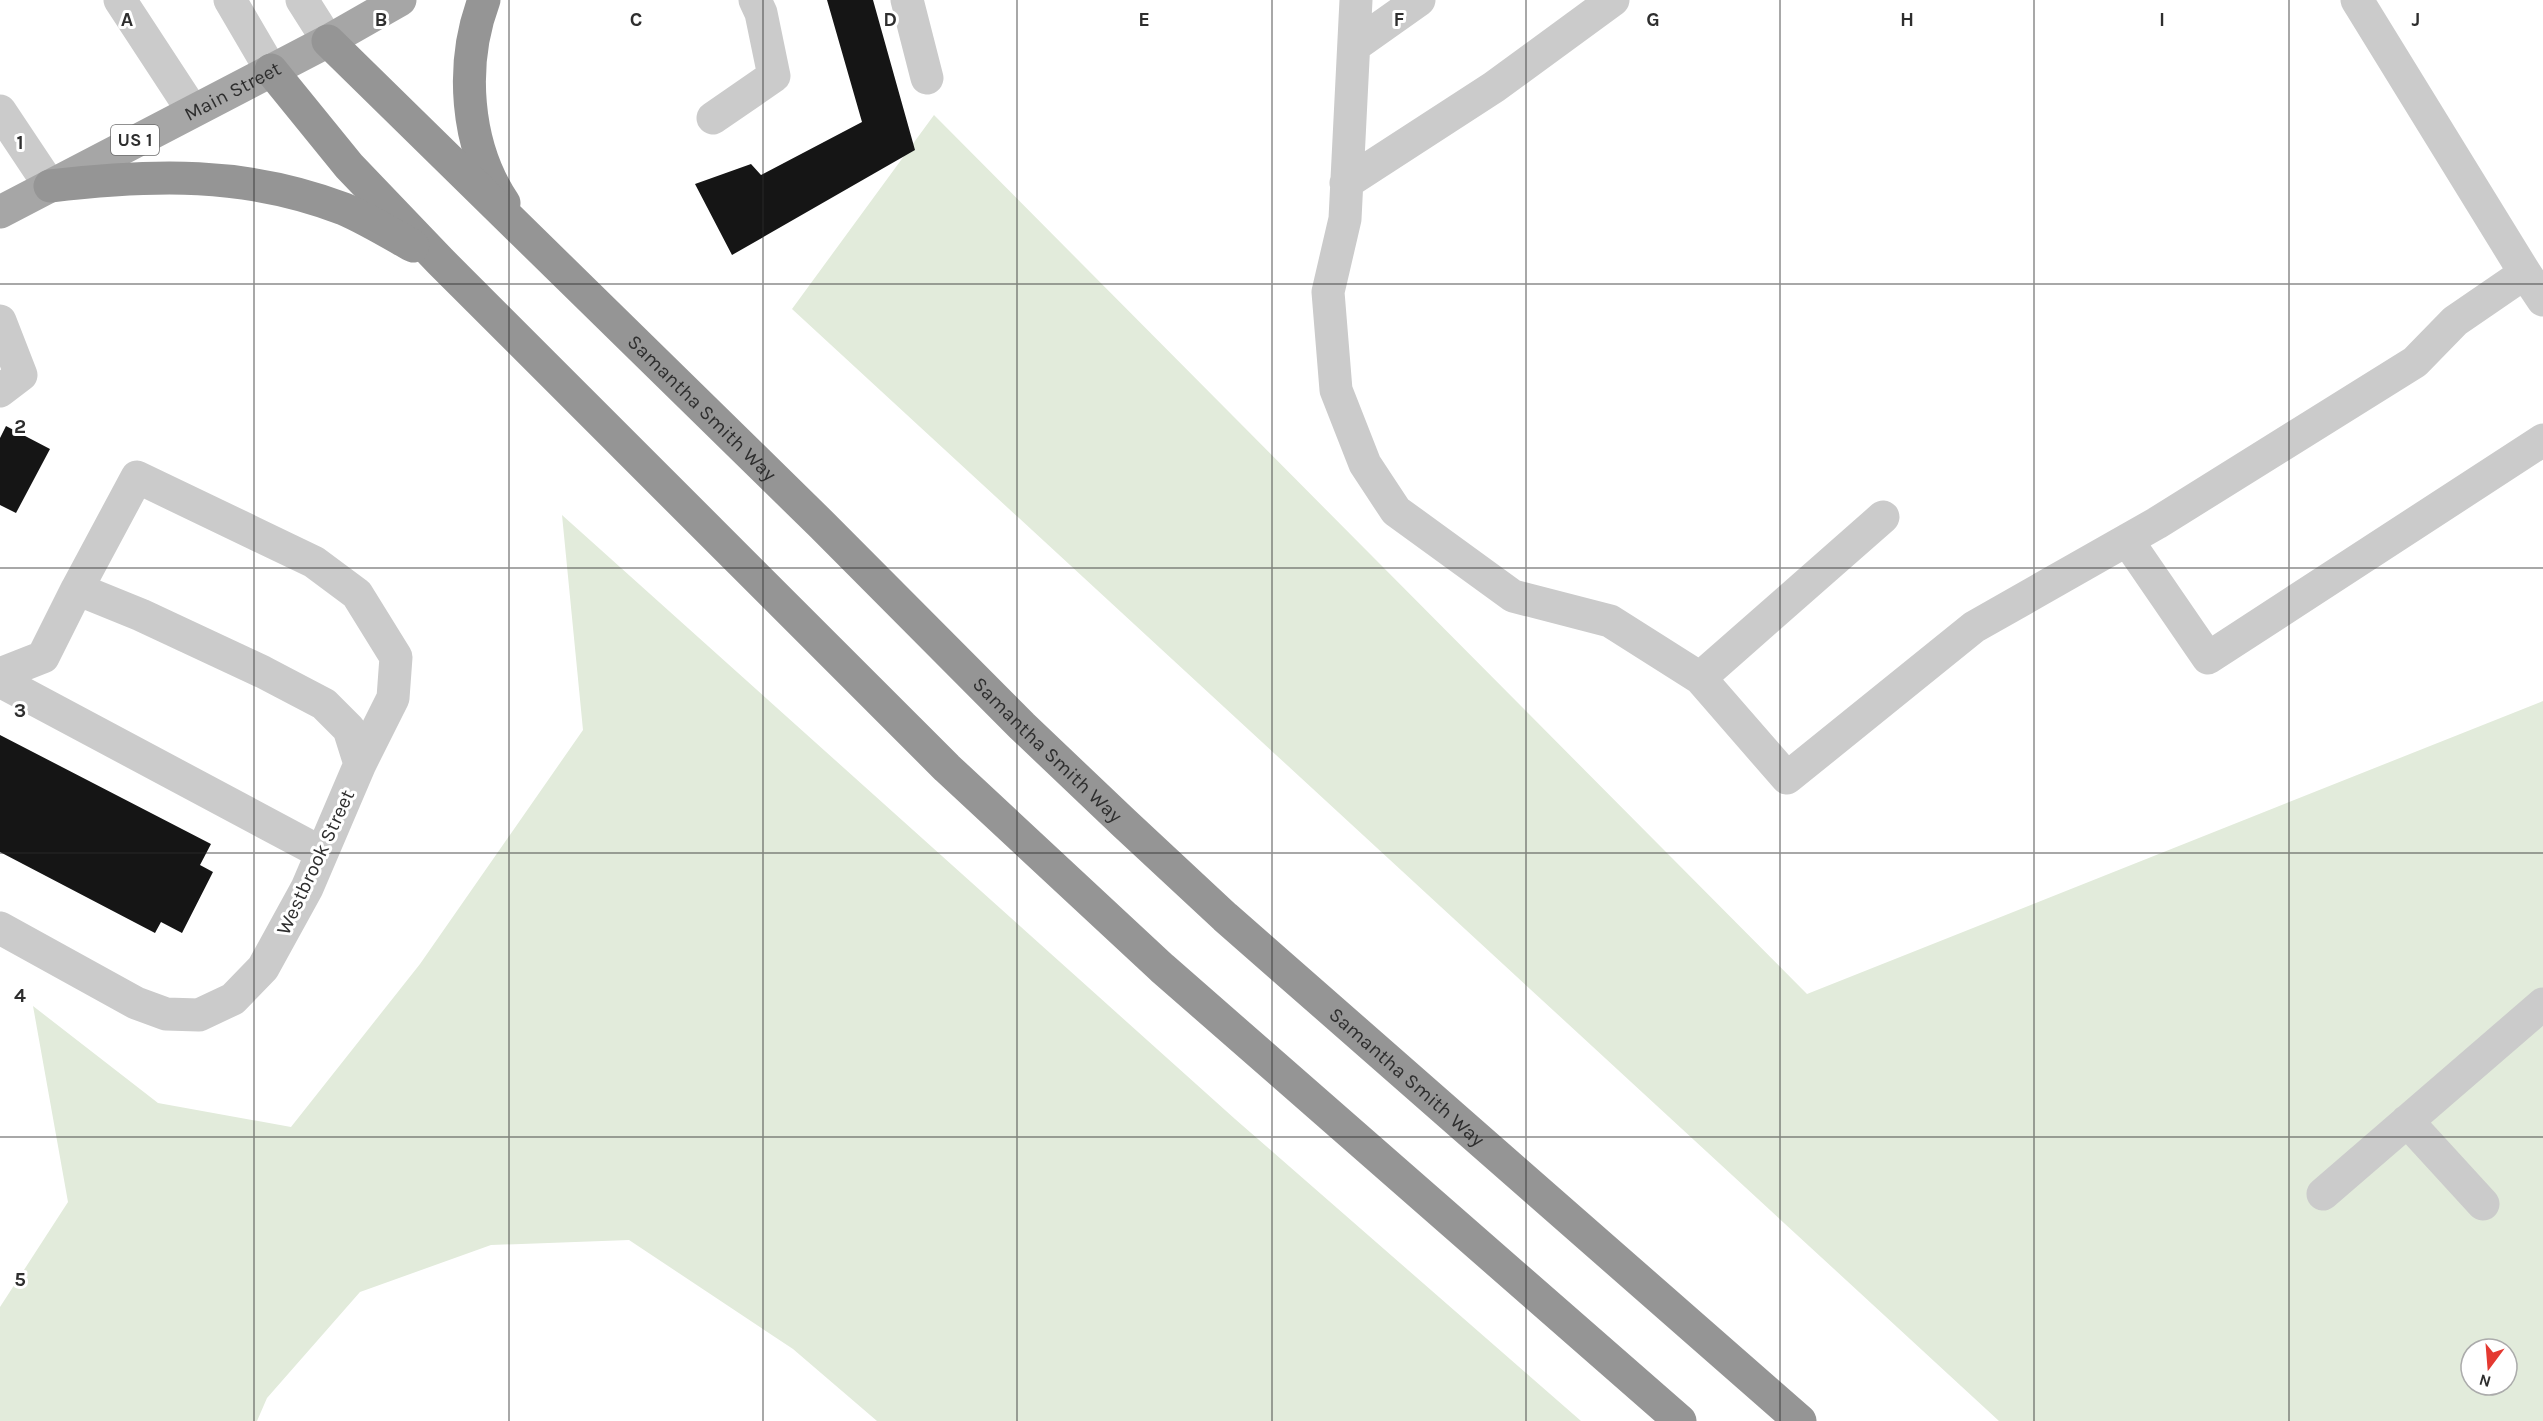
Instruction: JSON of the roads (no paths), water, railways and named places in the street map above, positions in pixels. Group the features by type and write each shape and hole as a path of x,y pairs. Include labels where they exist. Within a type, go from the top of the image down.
{"highway":[{"path":"484,0 476,21 469,61 470,101 478,142 494,187 527,237"},
{"name":"Samantha Smith Way","path":"328,41 822,525 1014,719 1124,823 1243,932 1800,1421"},
{"path":"271,70 349,166 440,261 844,666 1055,869 1273,1067 1680,1421"},
{"path":"50,186 157,176 259,184 345,210 440,261"}],"main road":[{"name":"Main Street","path":"0,212 328,41 400,0"}],"lane":[{"path":"120,0 192,110"},
{"path":"230,0 271,70"},
{"path":"302,0 328,41"},
{"path":"713,118 774,76 761,13 755,0"},
{"path":"907,0 927,78"},
{"path":"1356,0 1345,219 1328,292 1336,390 1365,464 1396,511 1513,596 1610,621 1700,678 1787,778 1974,627 2127,540 2415,362 2455,321 2524,273"},
{"path":"1354,46 1419,0"},
{"path":"1346,183 1494,87 1613,0"},
{"path":"2357,0 2524,273 2543,300"},
{"path":"0,111 50,186"},
{"path":"0,321 21,375 0,391"},
{"path":"2127,540 2208,658 2543,440"},
{"path":"0,674 43,657 136,477 314,562 357,594 396,657 393,698 360,764"},
{"path":"1700,678 1883,517"},
{"name":"Westbrook Street","path":"0,928 136,1003 166,1014 199,1015 233,999 263,968 287,928 360,764 349,729 324,704 263,672 141,615 77,589"},
{"path":"0,681 322,853"},
{"path":"2323,1194 2543,1004"},
{"path":"2407,1121 2483,1204"}]}
